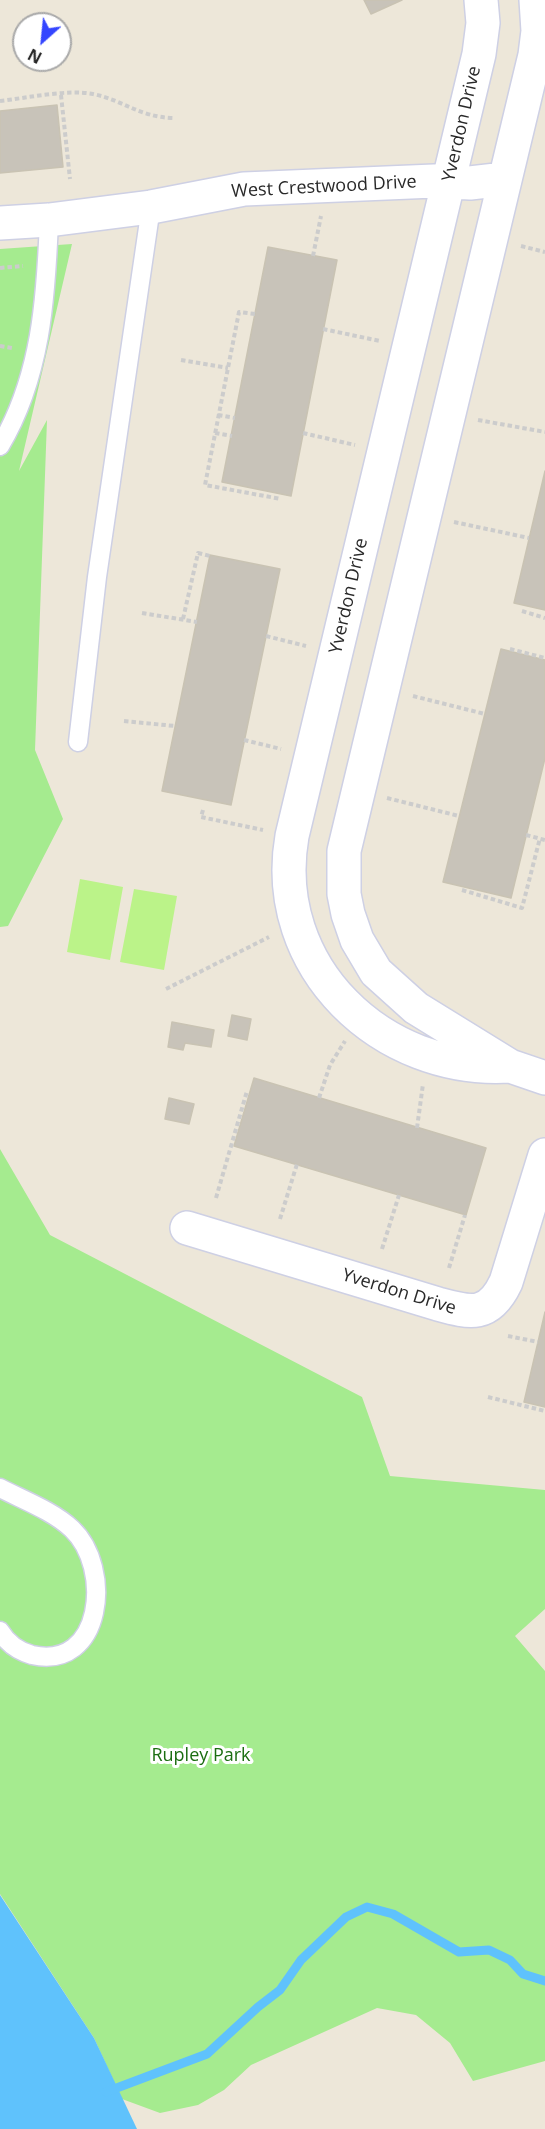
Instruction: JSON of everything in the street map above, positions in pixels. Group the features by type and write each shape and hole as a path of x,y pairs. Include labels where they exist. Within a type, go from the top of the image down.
{"street":[{"name":"Yverdon Drive","path":"481,0 483,24 478,54 291,839 289,869 293,906 306,947 326,982 353,1013 376,1032 412,1051 450,1063 490,1067 510,1066"},
{"name":"Yverdon Drive","path":"536,0 538,31 535,55 345,851 344,894 357,940 376,972 416,1008 510,1066 545,1078"},
{"name":"West Crestwood Drive","path":"0,223 50,220 151,207 244,189 470,183 505,179"},
{"name":"Yverdon Drive","path":"187,1228 466,1312 479,1311 491,1305 500,1295 506,1282 545,1155"}],"lane":[{"path":"78,742 97,577 151,207"},
{"path":"0,446 22,403 34,368 48,264 50,220"},
{"path":"0,1488 53,1515 73,1530 88,1552 96,1572 97,1602 92,1622 80,1641 64,1654 42,1657 21,1652 5,1639 0,1631"}],"path":[{"path":"0,101 94,94 143,114 173,118"},
{"path":"61,95 70,179"},
{"path":"313,256 323,210"},
{"path":"516,244 545,252"},
{"path":"0,268 17,266"},
{"path":"255,315 239,312 204,485 280,500"},
{"path":"323,329 387,343"},
{"path":"181,360 228,368"},
{"path":"218,415 235,418"},
{"path":"476,419 545,432"},
{"path":"215,432 232,436"},
{"path":"303,433 362,446"},
{"path":"451,522 529,538"},
{"path":"183,619 198,554 210,556"},
{"path":"522,611 545,618"},
{"path":"142,613 197,622"},
{"path":"266,636 314,648"},
{"path":"510,649 545,658"},
{"path":"408,695 485,714"},
{"path":"124,721 175,726"},
{"path":"384,798 459,816"},
{"path":"202,810 201,817 270,831"},
{"path":"462,890 522,908 542,839 526,835"},
{"path":"166,989 274,934"},
{"path":"319,1098 330,1065 346,1040"},
{"path":"417,1128 423,1077"},
{"path":"216,1198 247,1091"},
{"path":"280,1219 297,1164"},
{"path":"382,1249 399,1195"},
{"path":"449,1268 465,1215"},
{"path":"508,1336 538,1342"},
{"path":"488,1397 545,1412"}],"green space":[{"path":"72,244 19,471 47,420 35,750 63,819 8,926 0,927 0,249"},
{"path":"80,879 123,887 110,960 67,952"},
{"path":"134,889 177,896 164,970 120,962"},
{"name":"Rupley Park","path":"0,1149 50,1235 362,1397 390,1476 545,1490 545,1609 515,1636 545,1671 545,2061 473,2081 450,2043 416,2015 377,2008 251,2065 224,2090 198,2105 160,2113 122,2099 94,2038 0,1894"}],"water":[{"path":"0,1895 94,2038 137,2129 0,2129"}],"building":[{"path":"364,0 402,0 371,14"},
{"path":"57,105 63,167 0,173 0,111"},
{"path":"268,247 337,260 291,496 222,482"},
{"path":"545,471 545,610 514,603"},
{"path":"210,555 280,569 231,805 162,791"},
{"path":"501,649 545,660 545,758 511,898 443,882"},
{"path":"232,1015 251,1019 247,1040 228,1036"},
{"path":"172,1022 214,1030 211,1047 185,1043 183,1050 168,1047"},
{"path":"254,1078 486,1148 466,1215 234,1146"},
{"path":"169,1098 194,1104 189,1124 165,1119"},
{"path":"545,1312 545,1407 524,1402"}],"waterway":[{"path":"106,2092 207,2054 280,1990 301,1960 346,1917 367,1907 393,1914 459,1952 489,1950 510,1960 523,1974 545,1981"}]}
